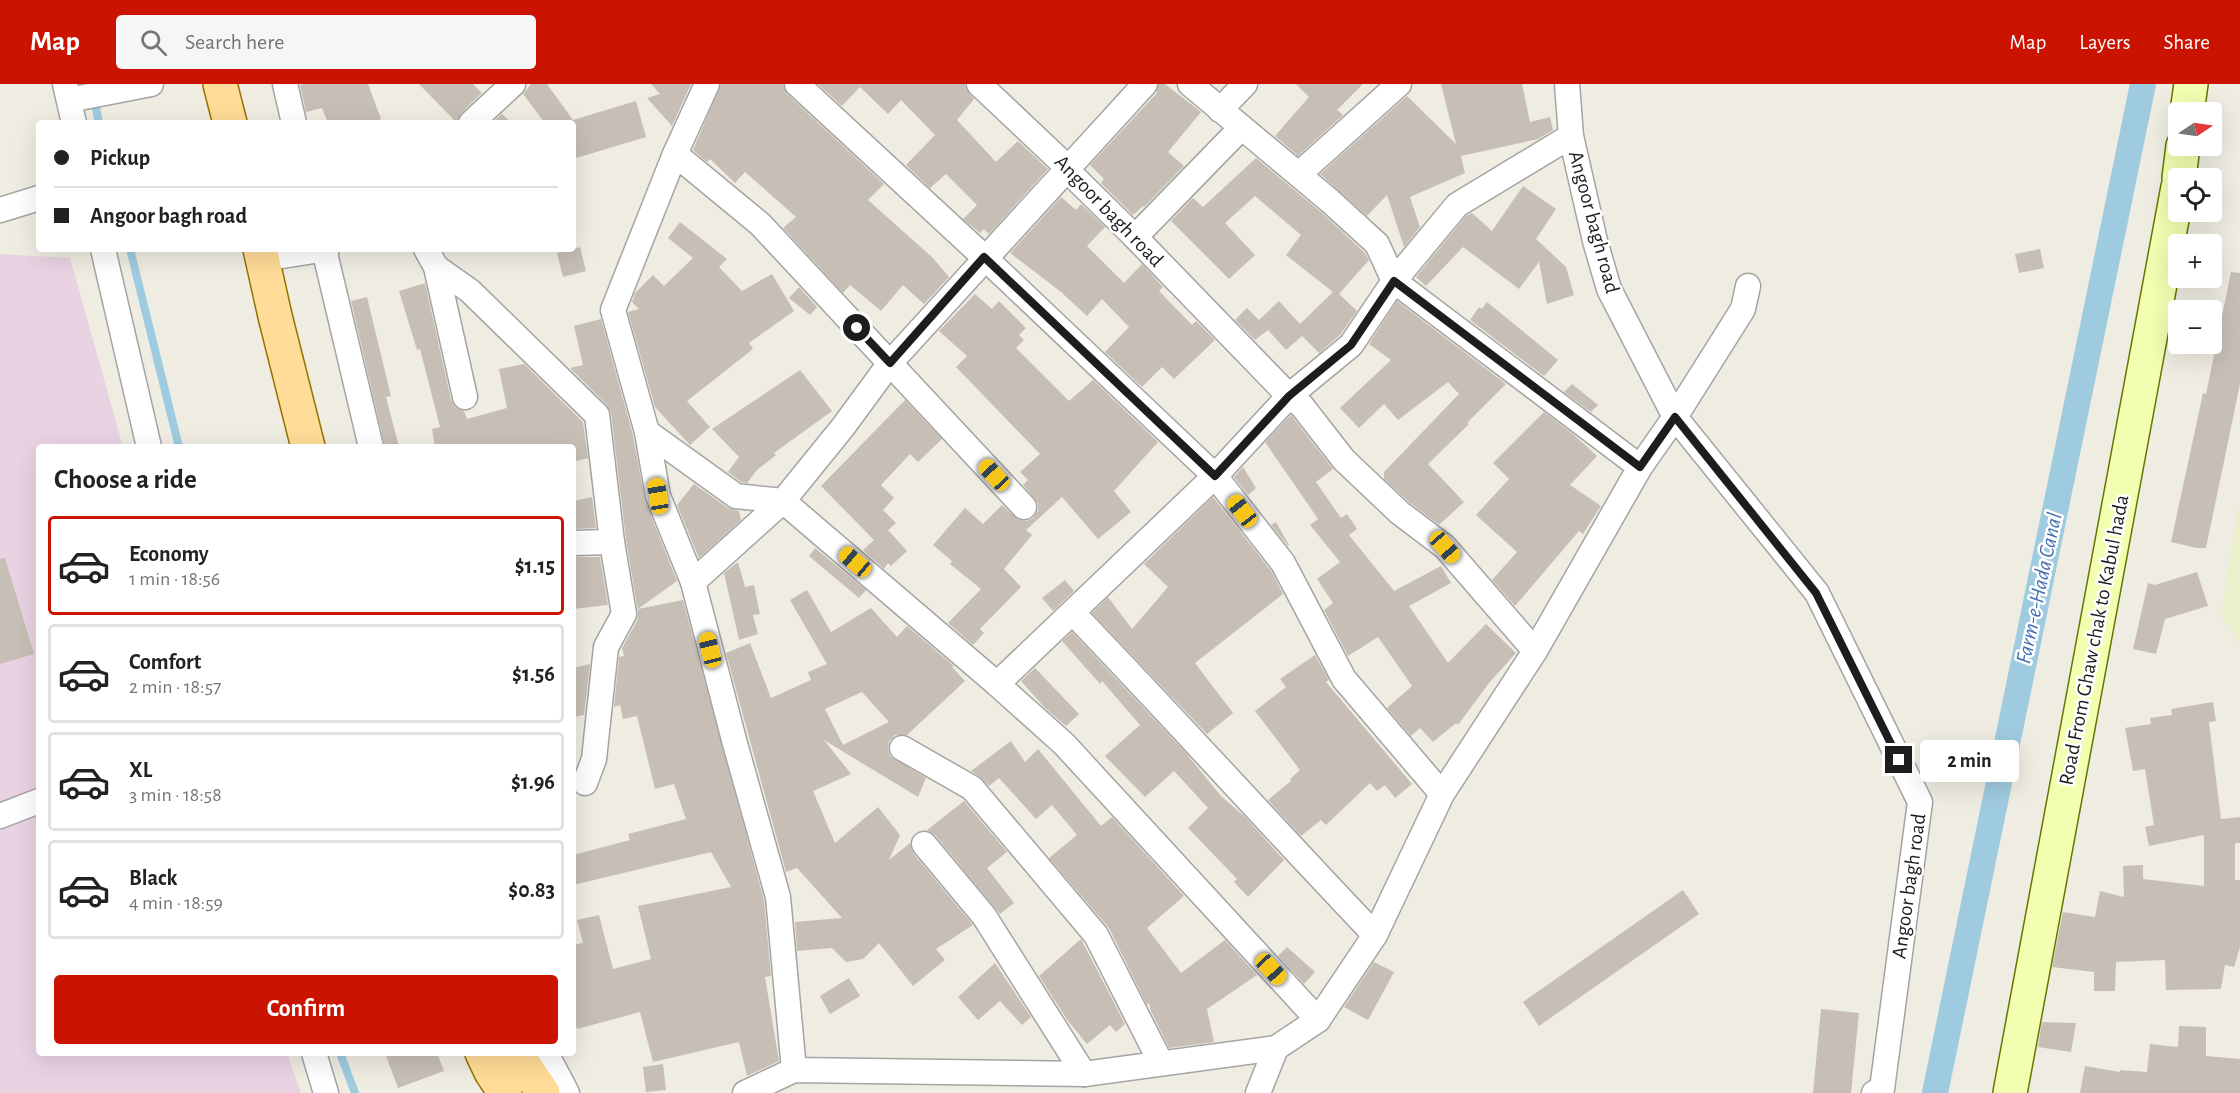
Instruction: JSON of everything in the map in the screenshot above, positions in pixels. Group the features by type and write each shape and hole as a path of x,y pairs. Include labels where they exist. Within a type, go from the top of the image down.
{"main road":[{"path":"220,84 229,120"},
{"path":"261,254 307,444"},
{"path":"275,316 329,444"},
{"path":"483,1056 490,1072 505,1093"},
{"path":"518,1056 543,1093"}],"street":[{"path":"69,102 151,84"},
{"path":"285,84 293,120"},
{"path":"474,120 513,84"},
{"path":"707,84 675,154 613,310 647,432 658,496 693,582 778,897 794,1070"},
{"path":"797,84 1215,476 1283,563 1344,679 1442,794"},
{"name":"Angoor bagh road","path":"980,84 1068,168 1072,175 1289,396 1302,406 1344,460 1401,513 1445,547 1535,651"},
{"path":"693,582 783,501 843,427 890,363 984,257 1145,84"},
{"path":"1190,84 1299,174 1377,244 1394,281 1640,467"},
{"path":"1220,110 1245,84"},
{"path":"1299,174 1399,84"},
{"name":"Angoor bagh road","path":"1567,84 1571,136 1595,241 1609,289 1675,417 1816,593 1920,802 1882,1089 1874,1093"},
{"path":"2188,102 2191,84"},
{"path":"1135,237 1241,128"},
{"path":"997,684 1215,476 1289,396 1351,345 1394,281 1457,205 1571,136"},
{"path":"675,154 760,224 1024,507"},
{"path":"0,210 36,199"},
{"name":"Road From Ghaw chak to Kabul hada","path":"2010,1093 2172,222"},
{"path":"103,252 148,444"},
{"path":"261,254 293,252"},
{"path":"325,252 370,444"},
{"path":"431,258 465,397"},
{"path":"431,258 470,291 597,415 612,542 624,614 606,647 594,759 585,783"},
{"path":"746,1093 794,1070 1084,1074 1276,1048 1318,1020 1375,935 1442,794 1535,651 1640,467 1675,417 1743,309 1748,286"},
{"path":"647,432 736,496 783,501 997,684 1064,744 1318,1020"},
{"path":"576,543 612,542"},
{"path":"1073,613 1375,935"},
{"path":"902,748 972,788 1096,935 1161,1063"},
{"path":"0,816 36,802"},
{"path":"924,844 984,916 1084,1074"},
{"path":"1258,1093 1276,1048"},
{"path":"315,1056 326,1093"},
{"path":"548,1056 567,1093"}],"shaded area":[{"path":"0,254 70,258 122,444 36,444 36,1056 288,1056 301,1093 0,1093"}],"green space":[{"path":"2240,499 2240,644 2221,615"}],"building":[{"path":"368,84 381,119 327,120 322,108 306,112 300,85"},
{"path":"419,84 473,84 482,93 461,113 458,120 454,120"},
{"path":"531,84 547,84 573,120 543,120 523,94"},
{"path":"651,84 691,84 672,126 647,98 660,94"},
{"path":"721,84 783,84 787,94 884,184 868,200 933,258 949,277 924,304 903,285 881,311 850,285 843,293 783,228 796,217 745,172 735,183 710,159 707,162 693,150"},
{"path":"818,84 965,84 974,99 957,120 996,162 1018,141 1048,169 989,234 984,229 980,233 963,219 977,205 946,174 930,188 906,165 935,135 901,100 888,114 860,87 842,106"},
{"path":"1159,84 1165,84 1201,112 1168,152 1184,166 1144,207 1133,215 1101,183 1104,179 1090,165 1156,94"},
{"path":"1296,84 1363,84 1337,110 1343,115 1298,156 1275,136 1309,97"},
{"path":"1441,84 1522,84 1530,122 1550,117 1553,130 1538,139 1461,156 1465,173 1410,197 1420,227 1404,247 1387,195 1367,216 1320,174 1407,96 1456,144"},
{"path":"636,101 646,137 576,158 576,120 573,120"},
{"path":"502,114 509,120 495,120"},
{"path":"1256,158 1321,212 1365,253 1369,260 1339,294 1357,311 1340,335 1319,353 1302,336 1286,350 1268,330 1255,340 1235,320 1247,308 1259,320 1279,301 1300,324 1333,292 1286,255 1301,235 1255,196 1225,223 1255,255 1229,279 1171,221 1193,198 1203,207"},
{"path":"1523,186 1556,209 1536,239 1566,267 1574,295 1547,304 1539,262 1519,289 1463,247 1426,286 1416,277 1466,216 1472,213 1492,231"},
{"path":"1061,197 1076,210 1081,204 1105,227 1087,246 1124,283 1142,264 1163,287 1159,291 1192,325 1196,321 1215,340 1174,379 1162,367 1142,387 1105,352 1129,327 1102,299 1087,316 1061,292 1010,253"},
{"path":"680,222 727,259 719,267 742,291 772,274 794,311 749,343 753,349 687,401 710,427 690,445 655,407 628,312 639,309 632,302 635,293 653,275 664,286 693,258 668,238"},
{"path":"580,247 586,271 563,277 557,253 576,252 576,248"},
{"path":"2040,249 2044,268 2019,273 2015,254"},
{"path":"2231,272 2240,273 2240,384 2206,548 2197,548 2171,542 2203,393 2206,394 2214,354 2222,354 2222,316"},
{"path":"425,283 451,400 455,407 464,411 467,419 507,408 499,369 524,364 583,422 588,458 576,461 576,444 434,444 432,429 440,427 420,349 417,350 399,291"},
{"path":"799,287 817,307 810,315 789,298"},
{"path":"975,294 992,309 999,301 1026,328 1019,335 1024,340 1016,348 1069,401 1093,380 1158,442 1114,491 1131,512 1098,539 1062,497 1026,530 1032,535 1004,569 1021,587 980,629 984,633 973,645 948,623 981,589 950,564 952,561 933,545 965,508 983,524 1002,505 1019,520 1027,521 1033,518 1038,511 1038,503 1023,485 1028,480 1020,472 1040,454 956,367 967,356 939,331"},
{"path":"367,297 391,396 386,397 398,444 384,444 351,301"},
{"path":"1397,301 1506,384 1428,464 1464,502 1439,525 1384,479 1384,472 1459,394 1448,382 1398,420 1384,404 1359,428 1340,408 1391,360 1369,344"},
{"path":"1487,302 1558,360 1544,376 1470,320 1479,307 1482,309"},
{"path":"601,319 633,435 645,501 677,581 638,609 683,600 764,900 771,976 765,977 779,1061 747,1076 739,1042 653,1062 640,1012 577,1029 576,1025 576,944 583,943 577,920 599,915 613,969 651,959 638,906 731,887 711,852 576,884 576,854 630,840 628,834 686,819 674,784 655,789 637,716 623,719 620,705 614,707 619,657 624,656 622,648 637,621 638,612 626,540 611,413 607,405 570,368 583,365 574,326"},
{"path":"800,370 832,411 774,453 776,455 757,470 747,483 741,482 728,472 739,457 712,429"},
{"path":"1572,384 1598,405 1591,412 1564,392"},
{"path":"905,400 942,439 918,462 910,454 881,485 894,498 883,510 896,523 888,530 907,551 891,566 888,563 884,569 863,550 874,540 821,486"},
{"path":"1544,412 1597,456 1570,485 1601,506 1583,534 1579,531 1515,606 1492,580 1517,552 1476,515 1509,479 1493,463"},
{"path":"1291,415 1333,469 1316,482 1341,518 1347,514 1357,529 1349,535 1394,591 1441,566 1451,583 1409,606 1448,663 1486,624 1516,653 1489,683 1458,725 1456,723 1433,742 1420,728 1411,736 1387,708 1412,686 1378,637 1348,656 1324,610 1333,603 1317,579 1340,562 1310,525 1318,519 1265,442"},
{"path":"1243,467 1256,488 1248,495 1234,477"},
{"path":"694,484 728,508 739,511 741,520 699,558 677,505"},
{"path":"592,497 596,528 576,529 576,500"},
{"path":"1213,497 1272,572 1283,594 1195,663 1233,713 1207,734 1092,613 1108,597 1132,629 1168,587 1144,564"},
{"path":"1276,522 1289,545 1288,546 1271,525"},
{"path":"815,548 866,590 859,598 809,556"},
{"path":"576,557 600,557 608,605 576,609"},
{"path":"5,558 34,654 0,664 0,559"},
{"path":"738,562 745,587 754,585 760,614 753,615 758,634 739,640 724,573"},
{"path":"2197,572 2208,606 2165,619 2156,654 2133,649 2148,583 2155,585"},
{"path":"1065,580 1074,591 1053,611 1042,598"},
{"path":"807,590 831,632 871,608 897,637 907,626 954,666 952,667 965,681 907,735 895,735 889,741 890,756 926,778 918,797 824,740 851,774 813,791 835,843 878,807 900,835 889,860 910,843 913,853 973,925 936,949 945,960 913,986 879,943 863,959 846,962 832,948 797,951 795,922 842,918 797,868 786,872 726,653 750,643 771,698 811,680 808,672 827,664 790,600","holes":["862,692 889,722 843,745 825,709"]},
{"path":"1072,632 1185,752 1221,796 1246,818 1284,860 1248,897 1234,882 1237,879 1188,828 1208,808 1174,771 1145,797 1105,756 1140,725 1102,681 1100,684 1062,641"},
{"path":"1315,655 1329,680 1326,682 1412,784 1395,798 1385,785 1377,791 1370,783 1326,825 1321,820 1301,836 1268,800 1291,781 1290,779 1300,770 1255,711 1286,687 1280,679"},
{"path":"590,664 584,715 576,716 576,667"},
{"path":"1035,668 1079,714 1066,726 1045,708 1021,681"},
{"path":"2213,702 2216,721 2209,722 2221,819 2240,817 2240,843 2235,843 2235,880 2240,880 2240,947 2234,967 2225,965 2221,989 2166,990 2165,960 2116,962 2115,991 2094,991 2094,972 2052,967 2063,912 2095,917 2100,891 2124,897 2123,866 2143,865 2143,879 2204,886 2204,835 2149,846 2145,827 2154,825 2145,769 2133,771 2125,728 2151,724 2150,718 2172,715 2171,709"},
{"path":"1011,741 1025,762 1038,749 1101,826 1112,817 1184,896 1147,928 1181,973 1225,940 1257,975 1207,1009 1214,1042 1169,1048 1149,1003 1147,1005 1109,928 1049,858 1077,835 1052,805 1036,819 999,778 989,786 971,771"},
{"path":"964,801 1007,852 987,868 1014,903 1000,914 935,835 927,830"},
{"path":"1683,890 1699,914 1539,1026 1523,1002"},
{"path":"1081,939 1125,1024 1116,1032 1110,1025 1087,1044 1068,1021 1039,976"},
{"path":"1287,947 1315,972 1304,984 1278,956"},
{"path":"1374,962 1394,972 1368,1020 1344,1007"},
{"path":"995,963 1031,1017 1022,1025 1000,1001 978,1020 958,997"},
{"path":"849,978 860,996 830,1014 820,996"},
{"path":"1821,1009 1859,1013 1851,1093 1813,1093"},
{"path":"2042,1022 2076,1023 2071,1052 2038,1047"},
{"path":"2179,1026 2206,1027 2206,1056 2240,1059 2240,1093 2080,1093 2085,1066 2120,1072 2120,1070 2147,1072 2150,1044 2178,1047"},
{"path":"386,1056 438,1056 444,1071 398,1088"},
{"path":"663,1064 666,1090 646,1092 643,1067"}],"waterway":[{"name":"Farm-e-Hada Canal","path":"1935,1093 2143,84"},
{"path":"96,108 98,120"},
{"path":"131,252 178,444"},
{"path":"341,1056 355,1093"}],"route":[{"path":"857,328 890,363 984,257 1215,476 1289,396 1351,345 1394,281 1640,467 1675,417 1816,593 1899,760"}]}
